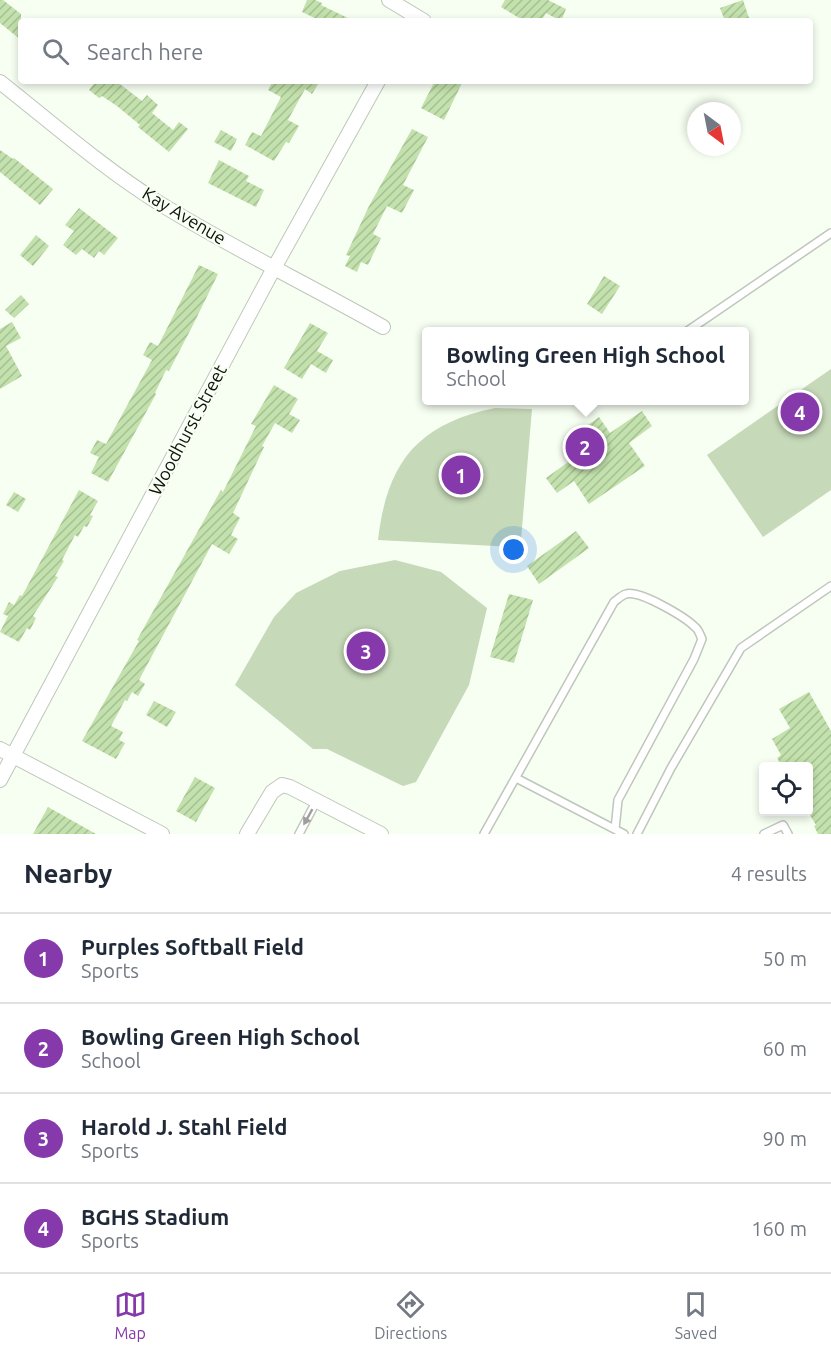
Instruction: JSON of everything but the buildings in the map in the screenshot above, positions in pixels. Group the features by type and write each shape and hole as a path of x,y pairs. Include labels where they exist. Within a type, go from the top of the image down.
{"street":[{"path":"389,0 415,18"},
{"name":"Kay Avenue","path":"0,82 62,132 158,202 206,231 310,285 383,327"},
{"name":"Woodhurst Street","path":"0,780 274,268 376,84"},
{"path":"0,749 157,833"},
{"path":"247,834 272,792 281,786 290,787 381,834"}],"lane":[{"path":"693,327 831,233"},
{"path":"637,834 671,768 741,648 831,586"},
{"path":"484,834 614,602 625,594 647,598 689,621 697,628 702,639 694,659 618,800 615,829"},
{"path":"516,778 624,834"},
{"path":"299,834 317,800"},
{"path":"764,834 783,825 788,834"}],"green space":[{"path":"831,369 831,490 763,537 707,455"},
{"path":"495,408 532,409 521,540 513,547 378,540 389,489 398,469 411,451 426,436 445,425 468,415"},
{"path":"395,560 441,572 487,608 469,685 416,782 403,786 327,749 313,749 235,685 274,617 296,593 340,571"}],"place":[{"name":"BGHS Stadium","path":"800,412"},
{"name":"Bowling Green High School","path":"585,447"},
{"name":"Purples Softball Field","path":"461,475"},
{"name":"Harold J. Stahl Field","path":"366,651"}]}
